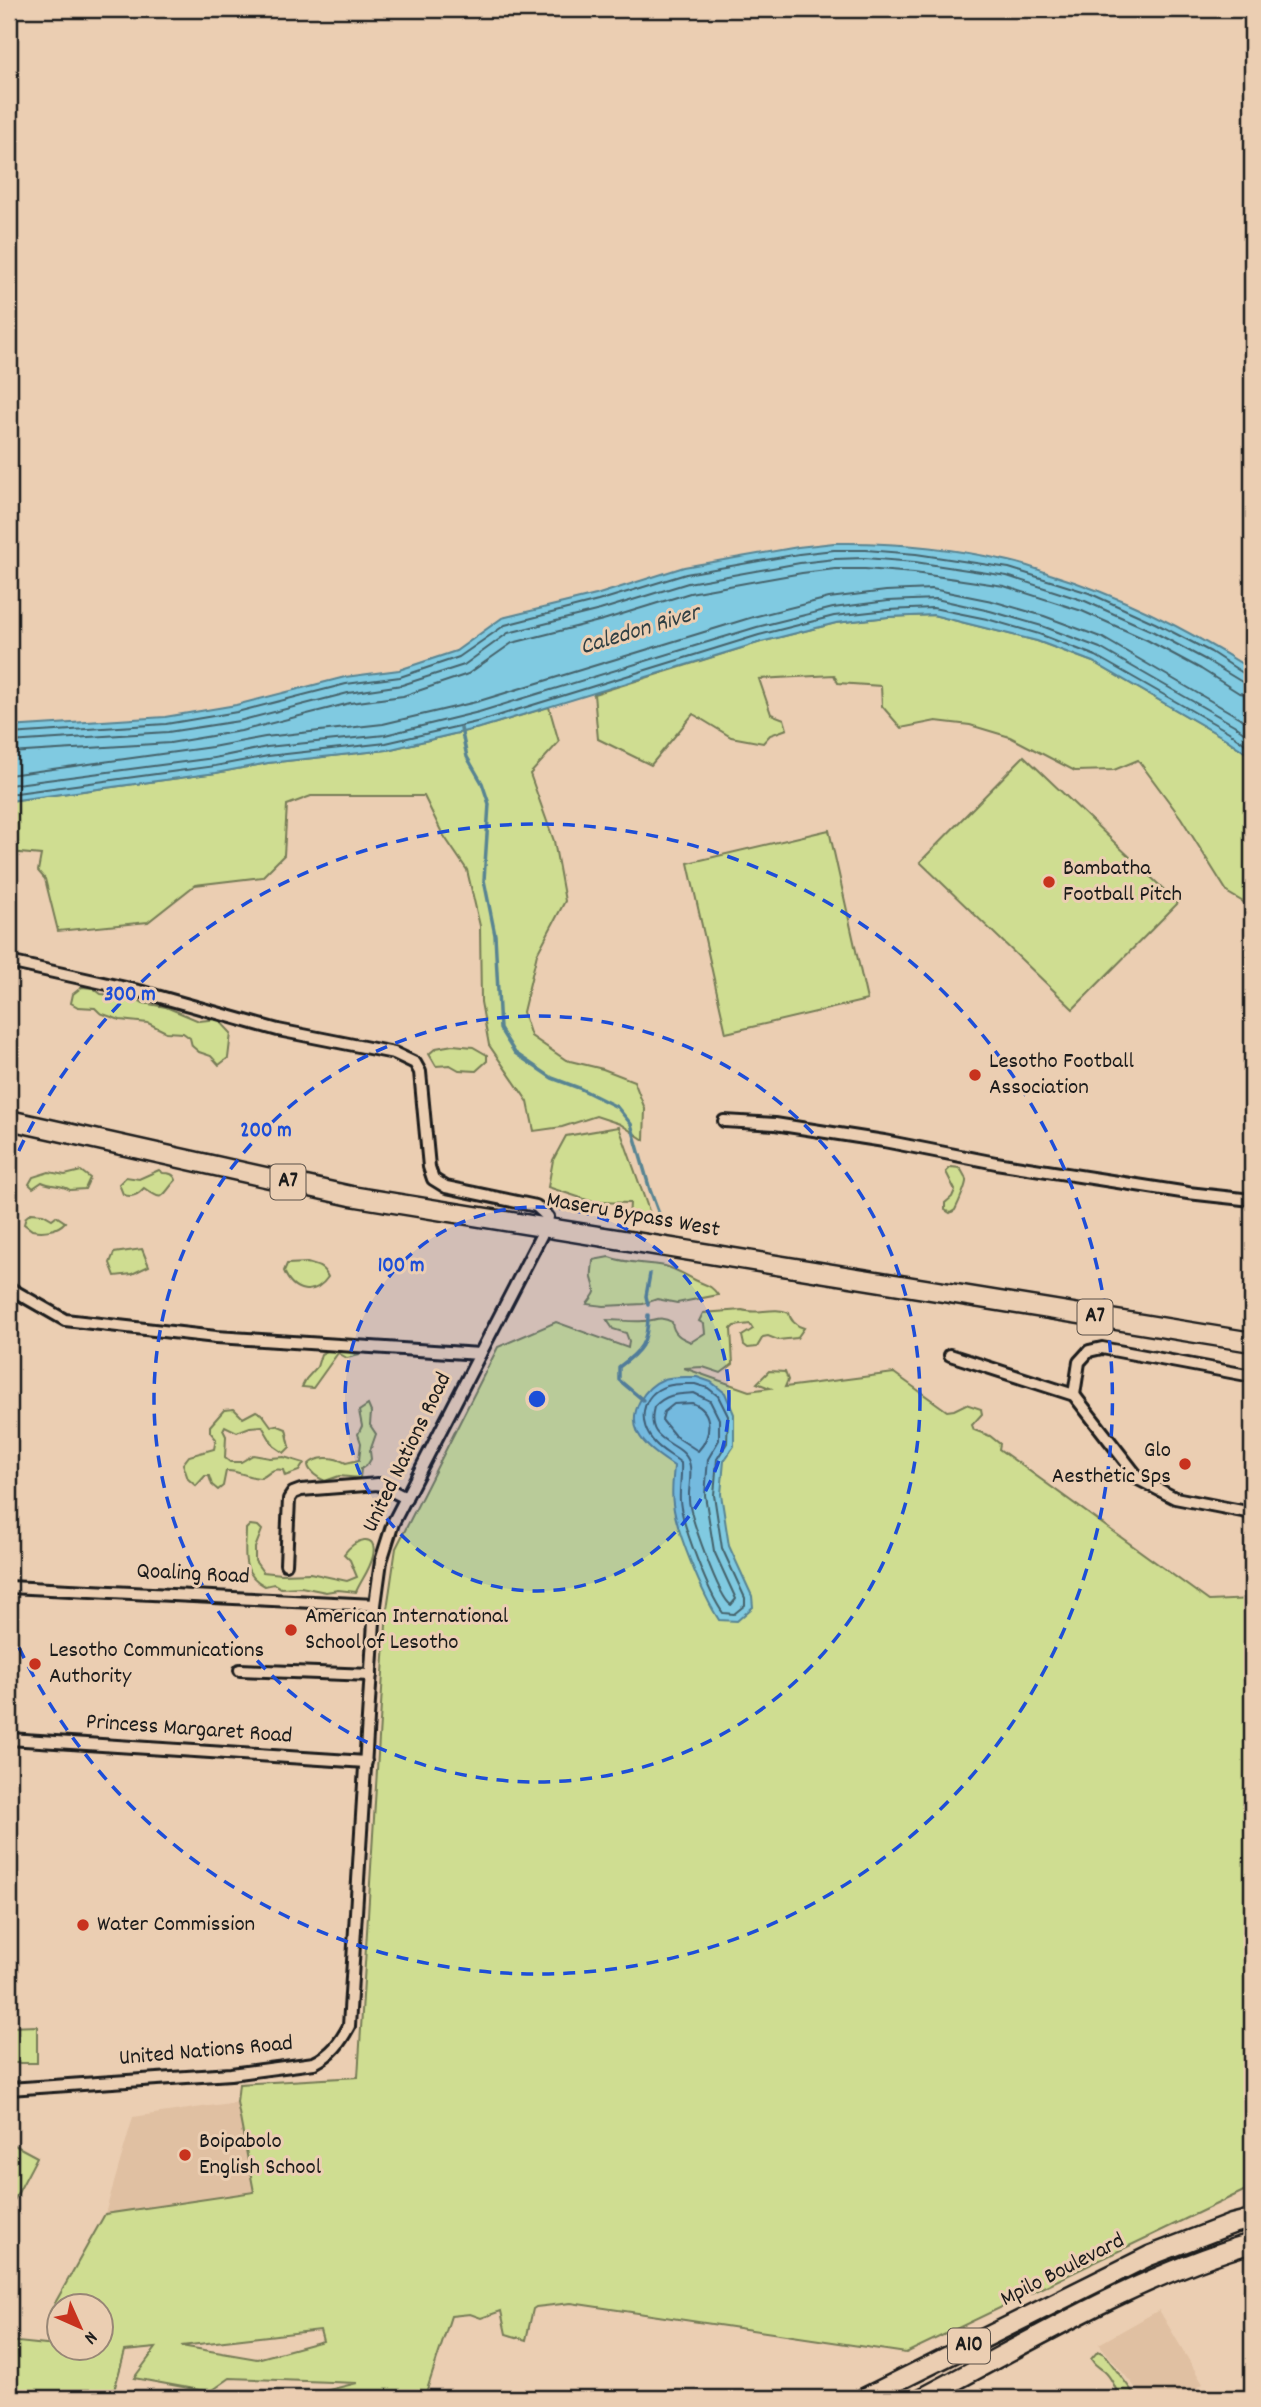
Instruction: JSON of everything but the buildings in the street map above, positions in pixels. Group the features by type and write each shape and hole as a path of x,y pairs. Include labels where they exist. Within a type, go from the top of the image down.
{"main road":[{"name":"Maseru Bypass West","path":"9,1120 351,1196 1252,1342"},
{"name":"Mpilo Boulevard","path":"864,2398 1149,2256 1252,2219"},
{"name":"Mpilo Boulevard","path":"922,2398 1103,2301 1252,2243"}],"street":[{"path":"9,962 139,991 278,1031 394,1053 415,1063 420,1072 433,1179 446,1187 536,1206 548,1217 546,1226"},
{"path":"724,1121 775,1124 996,1163 1188,1193 1252,1200"},
{"name":"United Nations Road","path":"9,2089 231,2074 314,2063 327,2057 338,2046 349,2026 375,1605 381,1561 393,1522 546,1226"},
{"path":"9,1288 65,1320 216,1337 480,1354"},
{"path":"1073,1395 1079,1362 1088,1351 1102,1348 1252,1376"},
{"path":"950,1355 1073,1395 1140,1480 1175,1498 1252,1513"},
{"path":"286,1564 289,1499 293,1493 378,1483 406,1497"},
{"name":"Qoaling Road","path":"9,1587 375,1605"},
{"path":"240,1670 371,1675"},
{"name":"Princess Margaret Road","path":"9,1739 366,1762"}],"shaded area":[{"name":"Boipabolo English School","path":"237,2102 255,2193 105,2214 133,2117"},
{"path":"1159,2310 1203,2384 1182,2398 1144,2398 1099,2344"}],"green space":[{"path":"933,615 1037,641 1093,662 1226,739 1252,757 1252,907 1228,893 1181,818 1138,760 1114,770 1075,771 1010,737 970,725 936,721 901,728 882,706 881,686 838,683 834,675 759,679 771,714 784,719 787,729 770,735 763,743 731,737 693,714 651,765 598,739 594,694 761,642 836,623"},
{"path":"549,707 559,742 530,774 554,841 565,901 537,954 523,1012 531,1036 566,1060 603,1069 634,1081 645,1109 644,1140 620,1124 596,1116 562,1127 534,1131 528,1102 489,1045 481,1002 480,926 467,870 442,833 424,796 311,796 287,805 284,855 262,877 195,885 148,922 58,931 45,879 38,871 41,855 9,852 9,801 216,773 268,763 387,750 483,727"},
{"name":"Bambatha Football Pitch","path":"1024,756 1178,903 1073,1009 920,862"},
{"path":"829,830 867,1000 726,1033 688,863"},
{"path":"82,987 93,988 101,994 134,997 143,1003 166,1007 199,1021 218,1019 231,1033 228,1058 219,1065 211,1056 192,1046 190,1038 183,1033 166,1032 148,1023 120,1020 100,1013 95,1008 78,1007 71,1003 73,994"},
{"path":"453,1045 473,1047 487,1055 487,1061 476,1071 459,1070 450,1065 436,1066 429,1054 436,1048"},
{"path":"619,1127 653,1222 629,1219 630,1203 593,1202 548,1187 553,1160 566,1136"},
{"path":"951,1167 960,1168 966,1180 955,1210 950,1213 945,1210 945,1203 955,1190 946,1172"},
{"path":"159,1170 171,1174 176,1180 162,1196 159,1197 144,1188 135,1195 123,1194 119,1184 126,1177 139,1179"},
{"path":"81,1171 90,1178 85,1189 70,1190 42,1182 33,1188 29,1184 33,1177 49,1172 65,1175"},
{"path":"31,1213 43,1214 52,1219 56,1216 65,1222 50,1230 32,1230 24,1224"},
{"path":"142,1249 149,1266 132,1274 115,1276 110,1263 114,1253"},
{"path":"609,1257 669,1267 708,1286 718,1295 677,1303 657,1299 643,1304 587,1304 595,1291 593,1260"},
{"path":"307,1263 322,1269 328,1277 316,1288 304,1290 293,1284 284,1271 287,1264"},
{"path":"771,1310 789,1313 796,1324 804,1328 797,1338 778,1340 763,1337 757,1347 748,1348 744,1345 742,1336 753,1329 750,1324 734,1326 731,1329 733,1364 721,1373 703,1367 684,1368 749,1391 770,1388 757,1383 769,1371 785,1372 788,1380 785,1387 894,1373 947,1411 966,1404 981,1409 982,1414 972,1425 974,1430 990,1436 1000,1444 999,1449 1209,1601 1252,1599 1252,2187 906,2353 571,2303 533,2309 526,2340 506,2334 501,2311 481,2318 470,2314 451,2316 425,2396 453,2394 452,2398 297,2398 357,2383 230,2378 210,2392 134,2378 156,2348 125,2351 112,2398 9,2398 9,2341 46,2345 46,2362 116,2362 116,2292 61,2292 105,2214 254,2192 237,2102 239,2084 358,2077 387,1609 396,1548 498,1347 556,1322 628,1348 626,1333 613,1329 607,1320 668,1320 672,1322 678,1335 691,1342 705,1333 704,1324 699,1321 703,1313","holes":["320,2330 323,2341 257,2359 181,2346"]},
{"path":"333,1348 360,1355 347,1358 338,1353 313,1388 302,1387 317,1367 321,1354"},
{"path":"368,1405 371,1412 370,1425 376,1434 370,1451 371,1459 361,1469 360,1478 339,1476 325,1481 317,1476 308,1465 321,1458 337,1459 346,1463 359,1460 361,1443 358,1434 362,1426 359,1411"},
{"path":"234,1409 243,1418 256,1411 263,1415 271,1426 286,1429 290,1447 284,1453 274,1446 262,1426 237,1432 225,1426 225,1458 230,1462 241,1462 253,1455 284,1457 304,1463 299,1471 285,1476 283,1470 275,1470 261,1478 226,1471 223,1486 218,1490 212,1485 209,1476 205,1476 196,1486 188,1479 183,1464 189,1456 214,1449 216,1439 210,1432 210,1426 224,1410"},
{"path":"250,1525 258,1526 262,1530 255,1548 255,1561 263,1572 310,1573 347,1581 357,1577 350,1560 344,1554 353,1544 364,1540 369,1540 374,1548 372,1561 356,1592 281,1588 274,1584 265,1586 251,1574 246,1561 246,1529"},
{"path":"37,2026 37,2063 9,2063 9,2027"},
{"path":"9,2142 37,2157 9,2210"},
{"path":"1098,2351 1104,2354 1132,2391 1142,2398 1119,2398 1109,2377 1091,2359"}],"water":[{"name":"Caledon River","path":"834,543 922,547 1014,562 1129,603 1179,628 1252,670 1252,757 1226,739 1093,662 1037,641 933,615 836,623 761,642 483,727 387,750 268,763 216,773 9,801 9,727 165,717 236,705 345,677 399,670 456,651 502,618 596,595 684,567"},
{"path":"697,1377 711,1382 725,1393 734,1414 734,1446 724,1461 721,1494 729,1546 752,1596 753,1607 737,1621 719,1620 713,1609 698,1580 675,1517 672,1495 674,1466 645,1443 635,1425 640,1401 650,1388 668,1378"}],"waterway":[{"path":"461,728 467,757 482,783 489,804 484,880 495,935 500,1029 515,1053 552,1078 617,1107 631,1124 664,1227"},
{"path":"648,1305 646,1296 650,1274"},
{"path":"643,1400 619,1380 619,1367 633,1356 645,1340 648,1315"}],"place":[{"name":"Bambatha Football Pitch","path":"1049,882"},
{"name":"Lesotho Football Association","path":"975,1075"},
{"name":"Glo Aesthetic Sps","path":"1185,1464"},
{"name":"American International School of Lesotho","path":"291,1630"},
{"name":"Lesotho Communications Authority","path":"35,1664"},
{"name":"Water Commission","path":"83,1925"},
{"name":"Boipabolo English School","path":"185,2155"}]}
